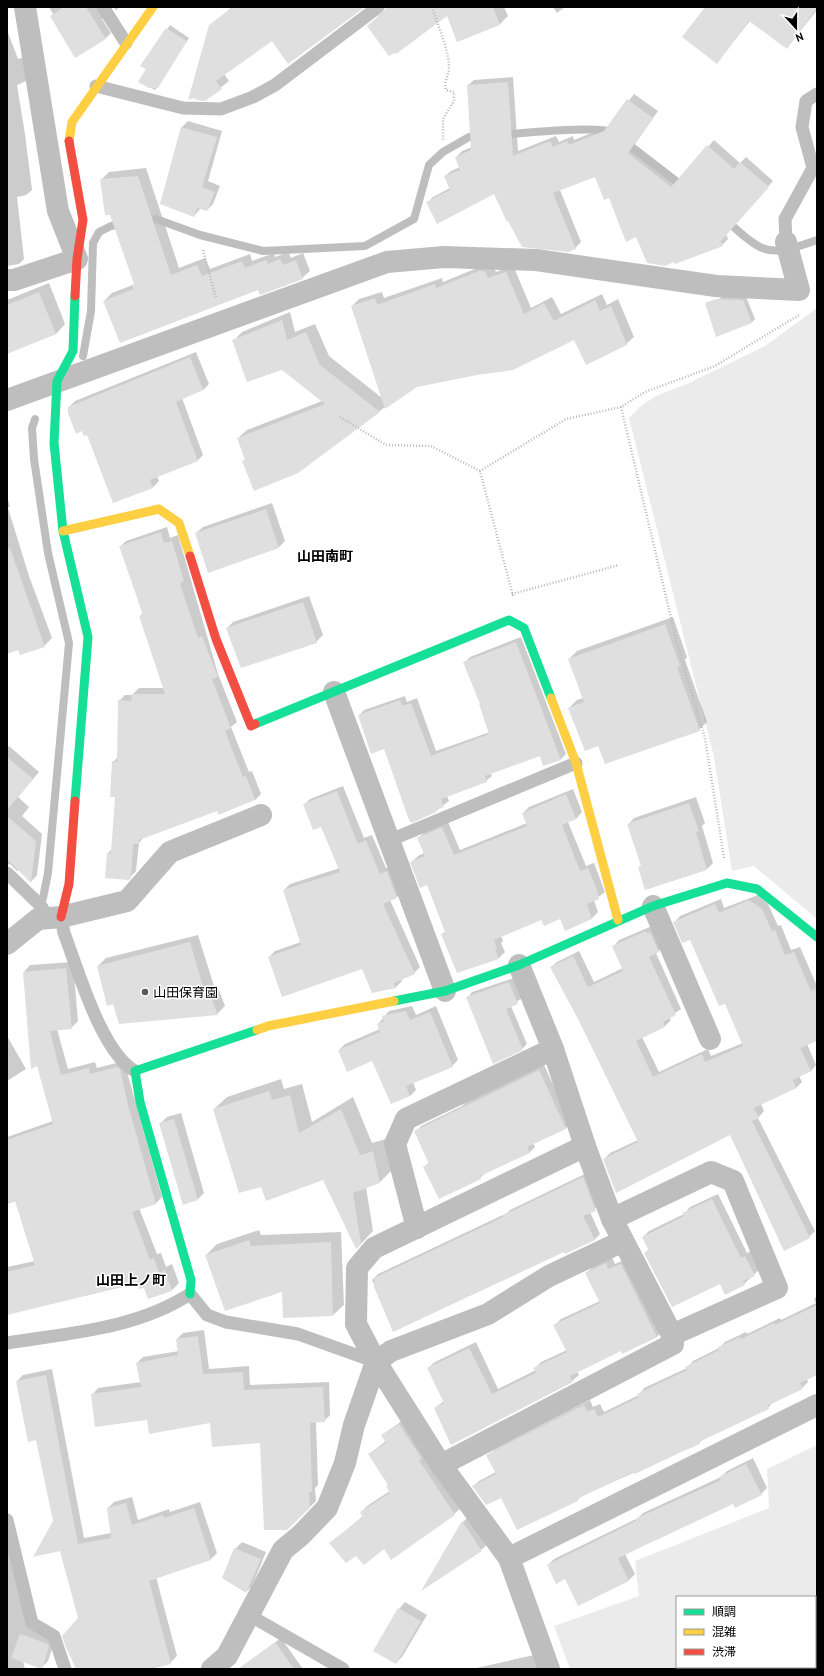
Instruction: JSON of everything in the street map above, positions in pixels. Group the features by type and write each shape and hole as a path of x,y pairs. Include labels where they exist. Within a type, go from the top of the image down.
{"street":[{"path":"25,7 58,211 78,259"},
{"path":"55,918 69,884 88,637 63,531 54,443 57,381 73,350 78,259 83,220 69,138 72,122 126,43 153,7"},
{"path":"7,400 387,262 444,257 536,260 716,286 799,290 788,251"},
{"path":"7,280 14,280 78,259"},
{"path":"63,531 160,509 179,523 216,639 251,726 509,620 524,628 576,763 618,920"},
{"path":"334,692 388,841 445,991"},
{"path":"7,944 38,919 55,918 127,901 170,852 261,815"},
{"path":"190,1294 191,1280 140,1102 135,1070 268,1026 445,991 519,965 618,920 654,906 727,883 757,889 817,937"},
{"path":"654,906 710,1039"},
{"path":"441,1465 673,1344 672,1335 612,1219 585,1146 553,1049 519,965"},
{"path":"417,1228 395,1144 406,1119 553,1049"},
{"path":"549,1669 509,1558 441,1465 376,1362 356,1324 357,1268 374,1248 585,1146"},
{"path":"612,1219 711,1172 733,1181 776,1288 672,1335"},
{"path":"212,1669 228,1656 283,1550 301,1535 327,1508 345,1463 354,1425 376,1362 391,1351 488,1314 549,1276 623,1241"},
{"path":"509,1558 817,1406"}],"lane":[{"path":"103,7 126,43"},
{"path":"96,86 183,108 221,109 253,97 275,85 378,7"},
{"path":"788,251 785,220 813,168 802,127 806,101 817,94"},
{"path":"388,841 576,763"},
{"path":"7,873 55,918 64,933 100,1027 126,1065 135,1070"},
{"path":"7,1343 124,1323 171,1306 190,1294 207,1315 226,1322 298,1334 376,1362"},
{"path":"7,1520 32,1623 54,1636 65,1669"},
{"path":"250,1615 342,1669"}],"path":[{"path":"432,7 447,52 449,68 444,85 446,90 454,92 454,102 443,119 443,141"},
{"path":"203,250 222,321"},
{"path":"480,471 566,419 621,407 645,392 715,366 804,312"},
{"path":"621,407 677,643 705,738 727,883"},
{"path":"340,417 386,445 431,446 480,471 512,594 524,628"},
{"path":"512,594 619,565"}],"shaded area":[{"path":"817,308 817,919 754,866 732,871 714,757 629,418 642,405 656,396 689,383 765,346"},
{"path":"817,1445 817,1644 816,1596 676,1596 676,1668 691,1668 570,1669 554,1626 639,1596 635,1561 769,1508 767,1469"}],"building":[{"path":"64,7 86,7 106,39 75,58 50,16"},
{"path":"233,7 365,7 288,64 272,41 216,81 222,89 205,101 196,100 194,98 188,100 209,25"},
{"path":"386,7 493,7 500,25 457,42 447,16 396,54 394,53 389,56 367,26 383,13"},
{"path":"705,7 817,8 787,49 749,21 717,64 682,37"},
{"path":"166,28 187,41 158,88 149,88 138,82 146,69 140,66"},
{"path":"508,82 513,156 550,141 553,147 567,141 569,145 604,131 627,99 653,118 628,153 671,187 707,145 734,169 740,162 769,187 721,241 723,246 675,264 674,262 665,266 647,263 636,237 626,242 609,198 604,200 595,177 553,193 576,249 568,252 522,247 508,221 507,222 494,194 437,224 426,202 450,190 444,176 460,170 455,157 471,150 467,85"},
{"path":"181,127 217,137 202,187 215,192 207,211 197,208 194,217 160,204"},
{"path":"138,176 171,275 197,265 202,276 242,261 245,268 266,260 268,264 280,259 283,265 296,260 303,279 260,295 258,290 120,343 103,301 134,289 132,285 134,284 110,215 105,215 100,179"},
{"path":"479,271 485,271 488,278 506,272 524,314 544,303 554,321 595,300 600,311 611,306 627,345 586,365 574,340 513,370 477,375 417,387 385,409 351,306 375,298 377,305 435,284 436,288"},
{"path":"39,292 56,334 7,354 7,305"},
{"path":"716,299 743,300 752,323 716,337 705,303"},
{"path":"282,320 287,340 306,332 320,365 380,412 298,473 254,491 242,461 245,460 237,438 325,404 282,370 247,382 232,340"},
{"path":"190,357 203,390 176,402 198,461 150,480 153,488 113,503 87,435 84,436 82,431 76,434 68,413 68,407"},
{"path":"266,509 279,548 208,573 195,533"},
{"path":"161,532 164,543 172,541 184,581 180,583 198,638 202,636 218,677 212,679 231,728 225,731 243,777 246,776 255,800 218,815 217,811 139,840 139,844 133,844 131,878 129,880 105,878 107,853 111,853 115,797 110,797 112,761 117,762 118,700 131,701 132,694 165,694 139,616 143,615 119,546"},
{"path":"10,548 45,647 20,655 18,650 7,654 7,549"},
{"path":"303,602 317,643 241,668 226,628"},
{"path":"665,624 680,666 677,667 700,731 605,764 598,746 585,751 568,708 584,702 568,659"},
{"path":"516,642 561,760 543,766 540,756 485,776 487,782 441,799 444,807 435,810 436,812 412,823 409,820 384,749 371,754 358,715 400,700 402,706 411,703 431,756 489,734 480,704 463,662"},
{"path":"7,757 33,779 7,810"},
{"path":"337,791 358,844 366,840 380,874 387,871 397,898 383,904 415,974 394,983 396,988 372,993 362,969 282,997 268,957 301,945 283,890 340,872 321,827 313,830 303,804"},
{"path":"566,794 576,819 562,825 580,871 588,868 599,899 587,904 592,919 565,931 560,919 544,926 541,920 494,940 497,948 495,949 499,959 457,973 441,934 445,932 427,885 420,888 410,862 425,856 417,838 442,827 454,855 527,826 522,813"},
{"path":"689,803 699,831 696,832 707,870 645,890 638,867 641,866 627,824"},
{"path":"7,816 36,841 31,883 7,859"},
{"path":"749,900 762,909 772,931 775,930 785,955 794,952 811,991 817,988 817,1041 800,1048 811,1071 793,1080 796,1088 754,1108 759,1118 752,1121 810,1238 784,1251 730,1135 616,1193 603,1159 638,1142 578,1019 550,967 573,956 588,987 623,971 612,946 646,931 647,933 650,932 659,952 649,957 676,1015 663,1022 665,1027 636,1041 653,1077 702,1054 705,1062 743,1046 725,1004 719,1006 690,940 682,943 673,922 715,904 719,913"},
{"path":"190,942 205,993 209,992 218,1015 119,1024 113,1004 107,1006 97,966"},
{"path":"66,968 72,1029 50,1031 61,1075 89,1068 90,1074 117,1067 120,1069 128,1105 156,1204 132,1212 150,1260 154,1258 159,1273 165,1270 172,1291 148,1299 144,1288 139,1289 138,1283 7,1315 7,1272 35,1265 15,1201 7,1203 7,1140 53,1124 37,1066 31,1069 23,972"},
{"path":"509,982 518,1004 506,1009 523,1050 493,1064 466,997"},
{"path":"406,1011 410,1020 430,1012 453,1067 406,1086 410,1096 391,1104 372,1061 347,1072 338,1050 380,1032 377,1024 384,1021 382,1016"},
{"path":"539,1070 566,1129 527,1147 530,1153 480,1176 481,1179 439,1199 423,1167 429,1164 414,1131"},
{"path":"269,1091 272,1100 290,1095 299,1133 341,1109 360,1155 373,1151 380,1183 353,1193 361,1244 356,1249 323,1180 266,1201 261,1187 239,1193 213,1109"},
{"path":"174,1119 198,1200 183,1205 159,1123"},
{"path":"583,1177 596,1211 583,1216 595,1240 565,1254 564,1252 393,1332 374,1287 374,1278 503,1217 503,1215"},
{"path":"712,1199 741,1258 745,1256 755,1276 743,1281 745,1285 725,1295 720,1284 672,1307 644,1253 649,1251 642,1237 684,1216 682,1213"},
{"path":"249,1240 251,1246 331,1242 333,1316 283,1318 282,1292 225,1311 205,1255"},
{"path":"606,1263 608,1269 621,1264 657,1337 622,1354 621,1351 570,1376 573,1382 451,1445 434,1408 444,1403 427,1368 469,1348 492,1394 536,1373 533,1368 567,1352 553,1325 600,1303 585,1273"},
{"path":"817,1305 817,1375 800,1383 803,1389 767,1406 769,1409 699,1442 700,1444 635,1474 633,1472 577,1499 578,1501 517,1530 501,1498 486,1505 472,1486 496,1474 486,1455 584,1405 587,1412 594,1409 598,1417 639,1397 637,1394 687,1370 685,1367 719,1350 718,1347 740,1337 741,1339 774,1323 775,1325"},
{"path":"198,1336 203,1374 243,1372 244,1390 323,1387 325,1422 310,1423 312,1492 309,1492 310,1508 287,1530 264,1530 260,1443 212,1447 210,1423 149,1434 147,1420 95,1427 91,1394 141,1387 136,1363 178,1355 176,1339"},
{"path":"46,1375 78,1544 111,1538 107,1508 126,1503 132,1525 163,1515 164,1518 194,1508 211,1560 149,1581 171,1664 151,1669 76,1669 65,1645 62,1636 78,1618 60,1551 33,1557 53,1521 36,1440 28,1442 16,1381"},
{"path":"399,1424 422,1459 419,1460 455,1515 391,1560 384,1549 364,1565 356,1556 346,1563 329,1543 363,1517 360,1512 390,1493 386,1486 388,1485 368,1454 386,1443 381,1435"},
{"path":"746,1464 762,1495 735,1508 733,1504 618,1558 629,1581 578,1606 565,1579 556,1584 547,1565 636,1521 635,1519 721,1480 719,1477"},
{"path":"462,1521 482,1551 421,1591"},
{"path":"234,1548 261,1559 246,1593 222,1578"},
{"path":"398,1608 421,1621 396,1664 373,1651"},
{"path":"20,1634 48,1644 49,1647 42,1669 11,1658"},
{"path":"275,1642 294,1669 238,1669"}],"waterway":[{"path":"502,135 542,131 578,130 606,131 613,133"},
{"path":"142,221 156,219 200,235 263,251 365,246 414,219 429,165 443,152 469,137 480,136"},
{"path":"624,141 685,188"},
{"path":"725,220 751,241 767,250 774,251 788,249 817,240"},
{"path":"83,356 91,311 93,243 99,232 111,226 123,224"},
{"path":"35,419 32,428 34,459 48,553 69,643 48,873 43,898"}],"traffic: fast":[{"path":"75,296 73,351 57,381 54,443 63,531 88,637 75,801"},
{"path":"255,724 509,620 524,628 551,698"},
{"path":"394,1001 445,991 519,965 653,906 727,883 757,889 817,937"},
{"path":"190,1294 191,1280 140,1102 135,1071 257,1030"}],"traffic: slow":[{"path":"69,141 72,122 153,7"},
{"path":"63,531 159,509 179,523 190,556"},
{"path":"551,698 576,763 618,920"},
{"path":"257,1030 268,1026 394,1001"}],"traffic: jam":[{"path":"69,141 83,220 77,259 75,296"},
{"path":"190,556 216,639 251,726 255,724"},
{"path":"61,917 69,884 75,801"}],"place":[{"name":"山田保育園","path":"145,992"}],"district":[{"name":"山田南町","path":"325,556"},
{"name":"山田上ノ町","path":"131,1280"}]}
